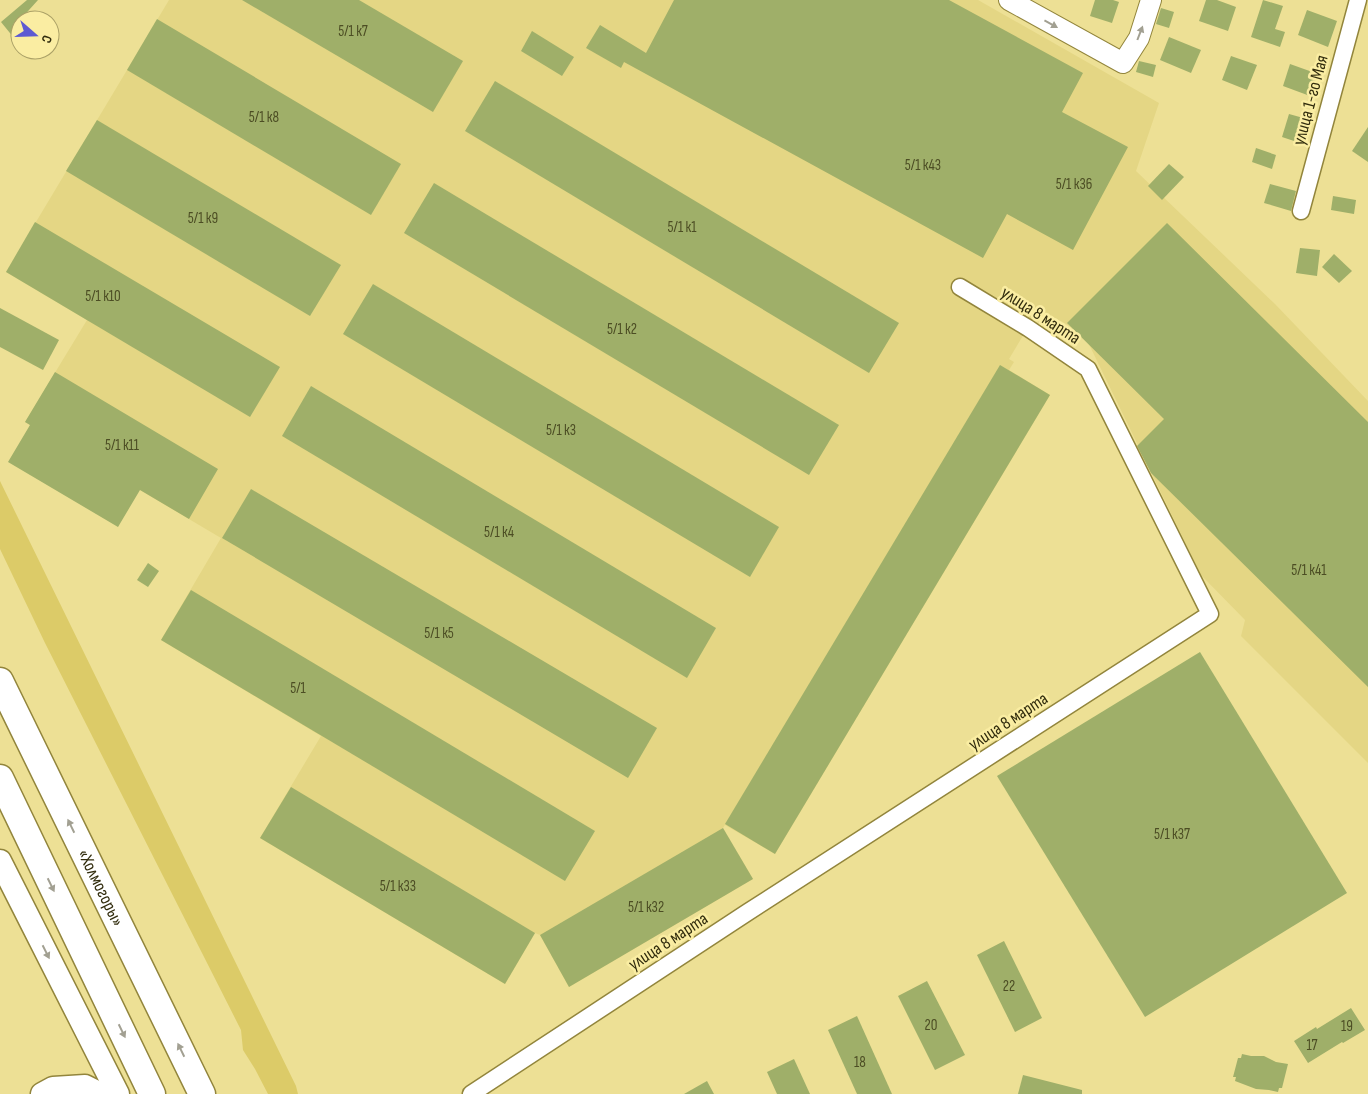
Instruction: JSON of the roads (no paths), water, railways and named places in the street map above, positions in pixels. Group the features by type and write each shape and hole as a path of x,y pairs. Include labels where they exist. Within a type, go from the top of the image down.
{"highway":[{"name":"«Холмогоры»","path":"0,680 202,1094"},
{"path":"0,778 152,1094"}],"main road":[{"path":"0,861 118,1094"},
{"path":"42,1094 53,1088 85,1086 101,1094"}],"street":[{"path":"1009,0 1123,63 1139,38 1151,0"},
{"name":"улица 1-го Мая","path":"1301,211 1358,0"},
{"name":"улица 8 марта","path":"471,1094 748,912 1210,614 1088,370 1028,328 960,287"}]}
